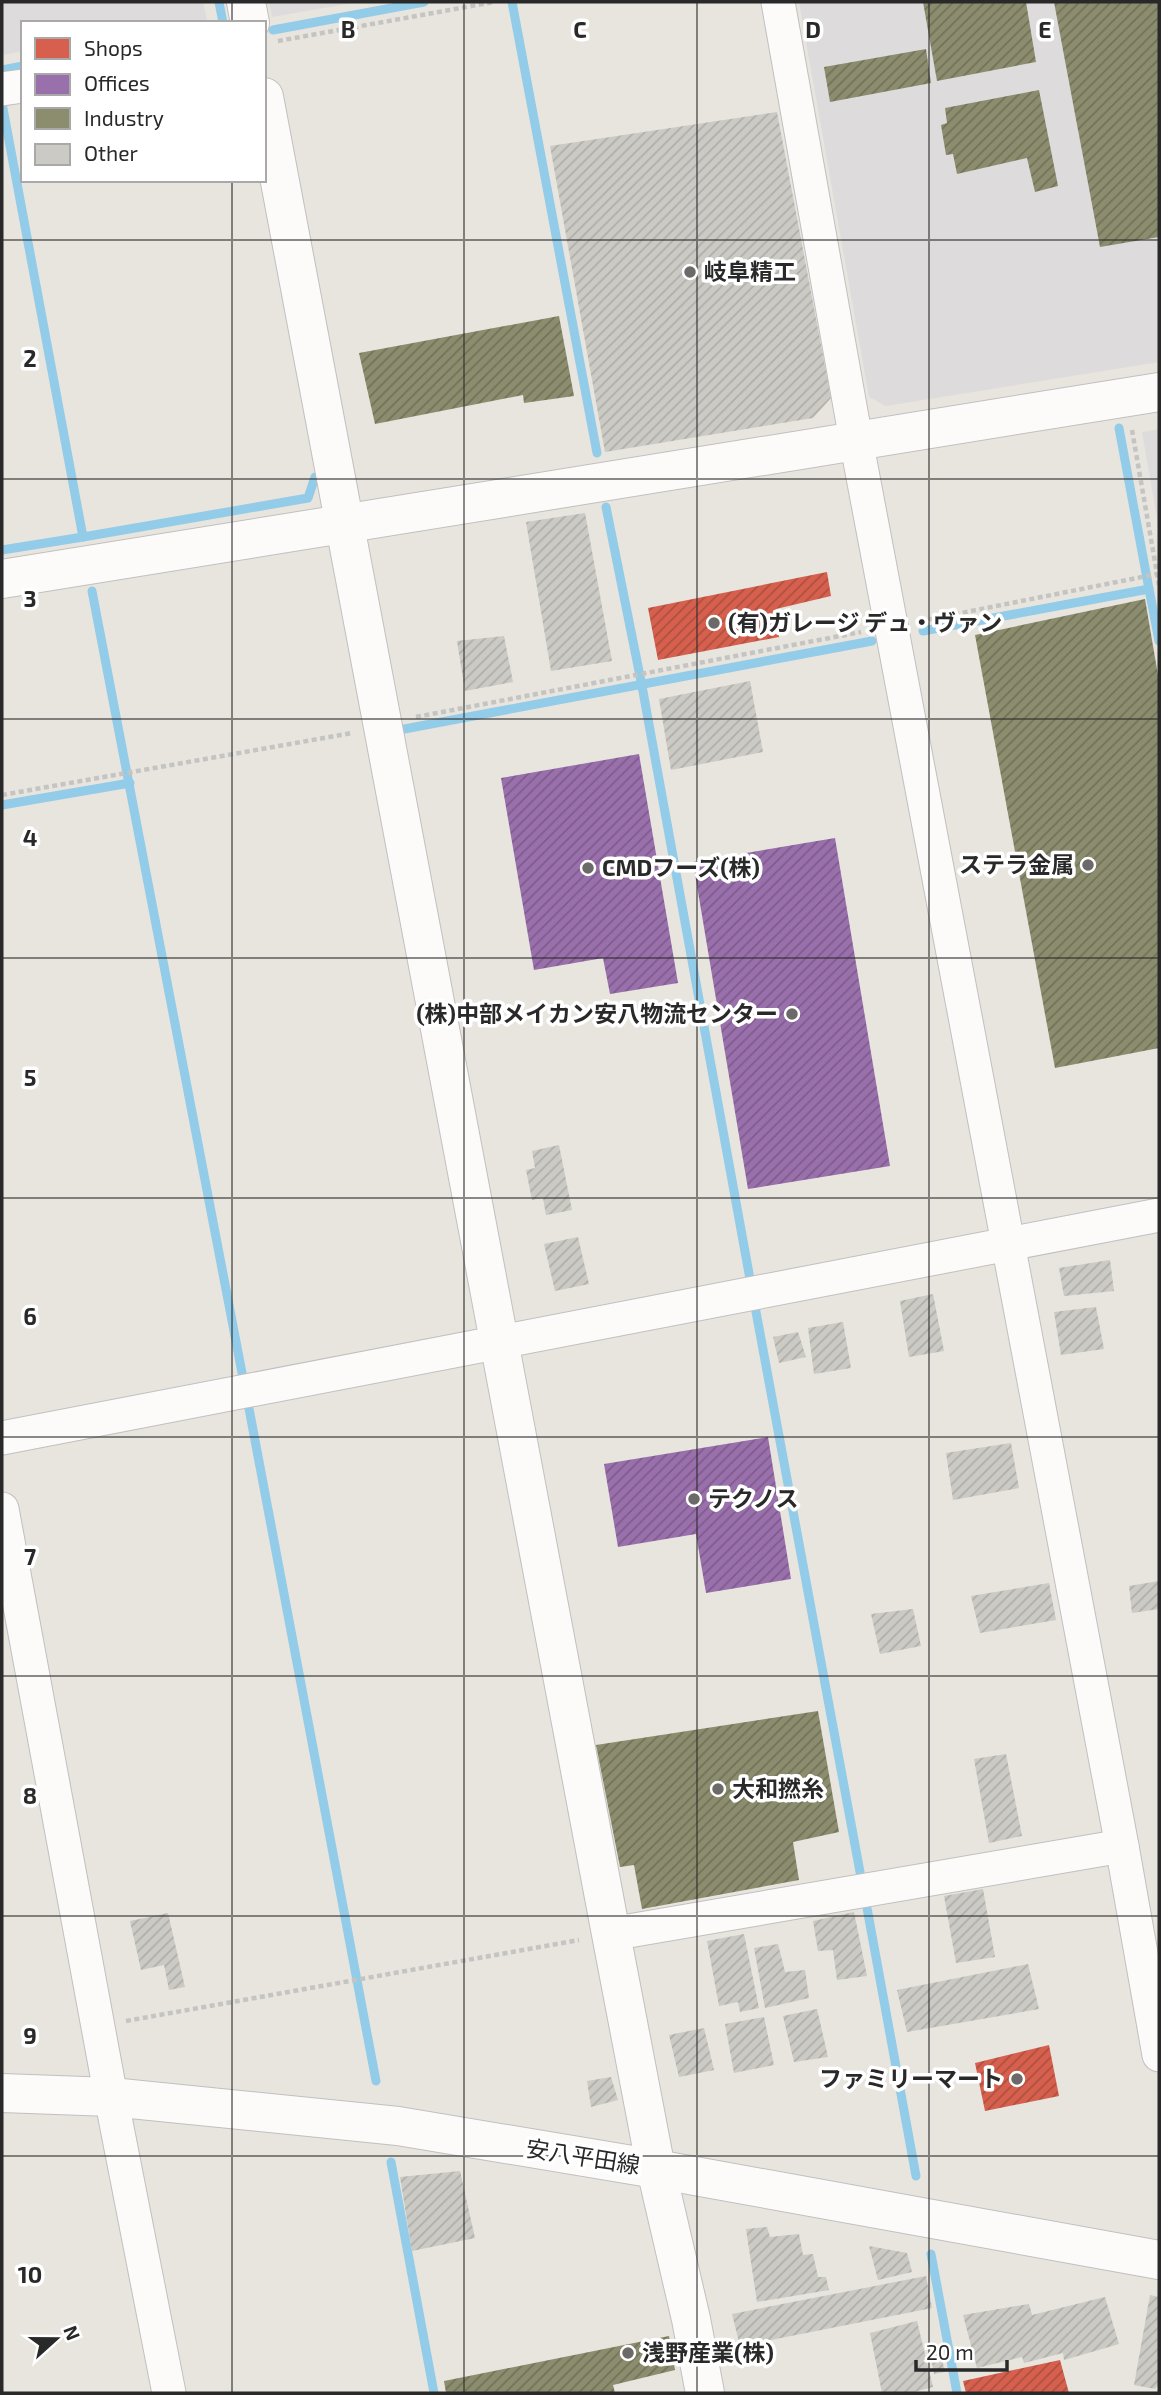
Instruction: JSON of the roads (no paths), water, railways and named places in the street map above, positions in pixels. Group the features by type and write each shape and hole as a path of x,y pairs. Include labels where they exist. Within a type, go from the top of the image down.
{"street":[{"path":"246,2 257,21"},
{"path":"778,2 856,440 1009,1243 1159,2055"},
{"path":"2,89 21,86"},
{"path":"266,107 656,2169 691,2319 705,2393"},
{"path":"2,579 1143,395"},
{"path":"2,1438 1159,1215"},
{"path":"2,1509 97,2026 169,2393"},
{"path":"611,1934 1122,1846"},
{"name":"安八平田線","path":"2,2093 111,2097 398,2126 656,2169 1159,2260"}],"waterway":[{"path":"219,2 223,21"},
{"path":"273,30 424,2"},
{"path":"512,2 597,453"},
{"path":"2,70 21,66"},
{"path":"2,103 83,537 308,498 315,477"},
{"path":"1119,428 1149,589"},
{"path":"606,507 642,686 750,1279"},
{"path":"2,550 83,537"},
{"path":"923,631 1149,589 1159,641"},
{"path":"92,591 243,1378"},
{"path":"399,730 872,641"},
{"path":"2,805 130,783"},
{"path":"754,1301 860,1872"},
{"path":"247,1398 376,2081"},
{"path":"867,1908 916,2176"},
{"path":"391,2162 434,2393"},
{"path":"931,2254 957,2393"}],"place":[{"name":"岐阜精工","path":"690,272"},
{"name":"(有)ガレージ デュ・ヴァン","path":"714,623"},
{"name":"ステラ金属","path":"1088,865"},
{"name":"CMDフーズ(株)","path":"588,868"},
{"name":"(株)中部メイカン安八物流センター","path":"792,1014"},
{"name":"テクノス","path":"694,1499"},
{"name":"大和撚糸","path":"718,1789"},
{"name":"ファミリーマート","path":"1017,2079"},
{"name":"浅野産業(株)","path":"628,2353"}]}
